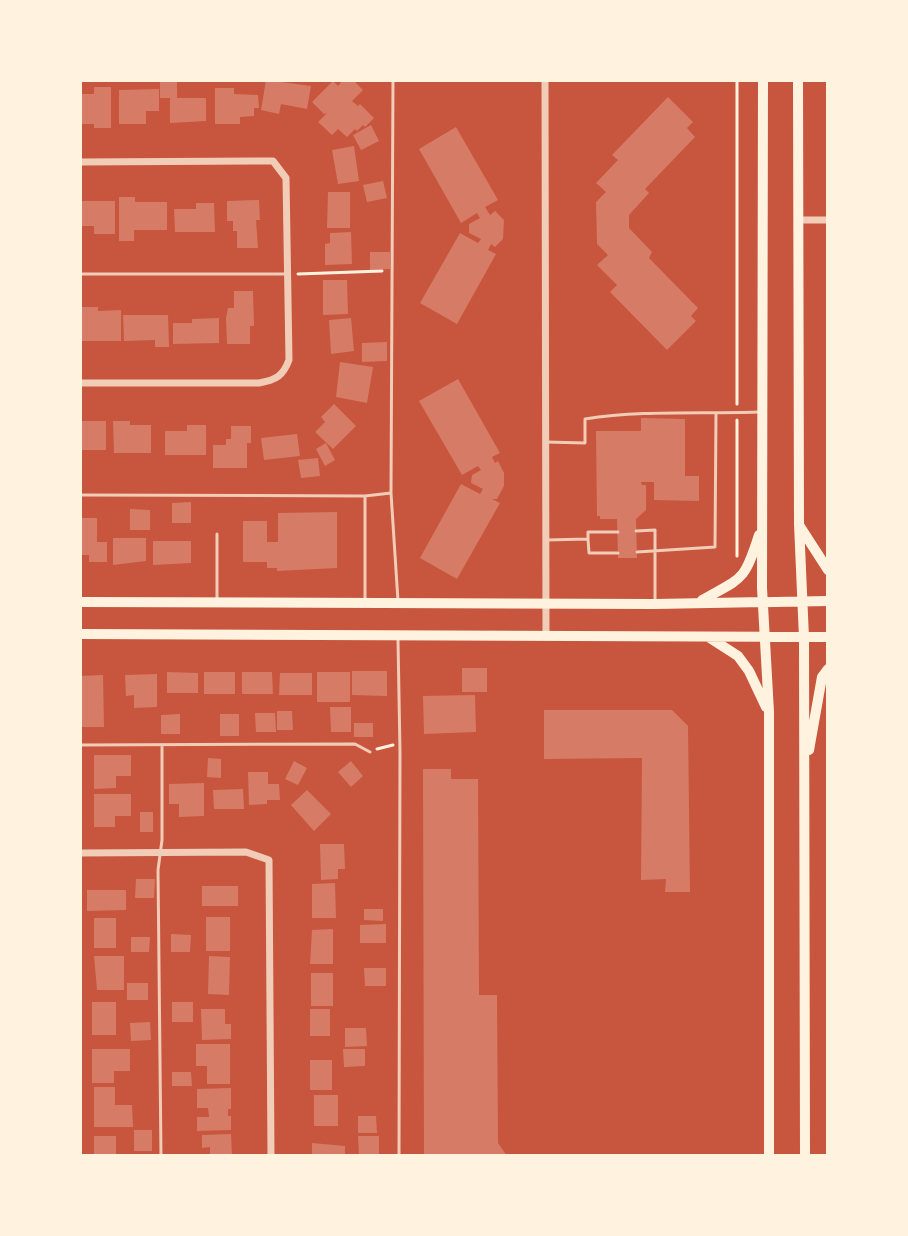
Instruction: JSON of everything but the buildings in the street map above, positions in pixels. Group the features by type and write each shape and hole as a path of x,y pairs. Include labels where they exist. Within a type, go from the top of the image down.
{"main road":[{"path":"763,80 762,601 769,712 769,1156"},
{"path":"798,80 805,1156"},
{"path":"799,524 828,570"},
{"path":"699,602 748,571 762,526"},
{"path":"80,602 655,604 828,601"},
{"path":"80,634 828,637"},
{"path":"708,637 738,656 769,712"},
{"path":"804,779 822,677 828,669"}],"street":[{"path":"545,80 546,634"},
{"path":"80,162 273,161 286,178 289,360 285,373 259,383 80,383"},
{"path":"798,220 828,220"},
{"path":"80,853 246,852 269,860 271,1156"}],"lane":[{"path":"393,80 391,493 398,601"},
{"path":"80,274 286,274"},
{"path":"545,442 585,443 585,419 628,413 762,412"},
{"path":"637,552 715,547 716,413"},
{"path":"80,495 365,496 391,493"},
{"path":"365,496 365,602"},
{"path":"636,531 655,530 655,604"},
{"path":"618,532 588,532 589,553 618,553"},
{"path":"217,534 217,602"},
{"path":"546,540 588,539"},
{"path":"398,635 399,1156"},
{"path":"80,745 355,744 370,752"},
{"path":"161,1156 158,870 162,745"}],"path":[{"path":"737,80 735,569 741,578"},
{"path":"302,273 393,270"},
{"path":"370,752 387,745 400,745"}]}
